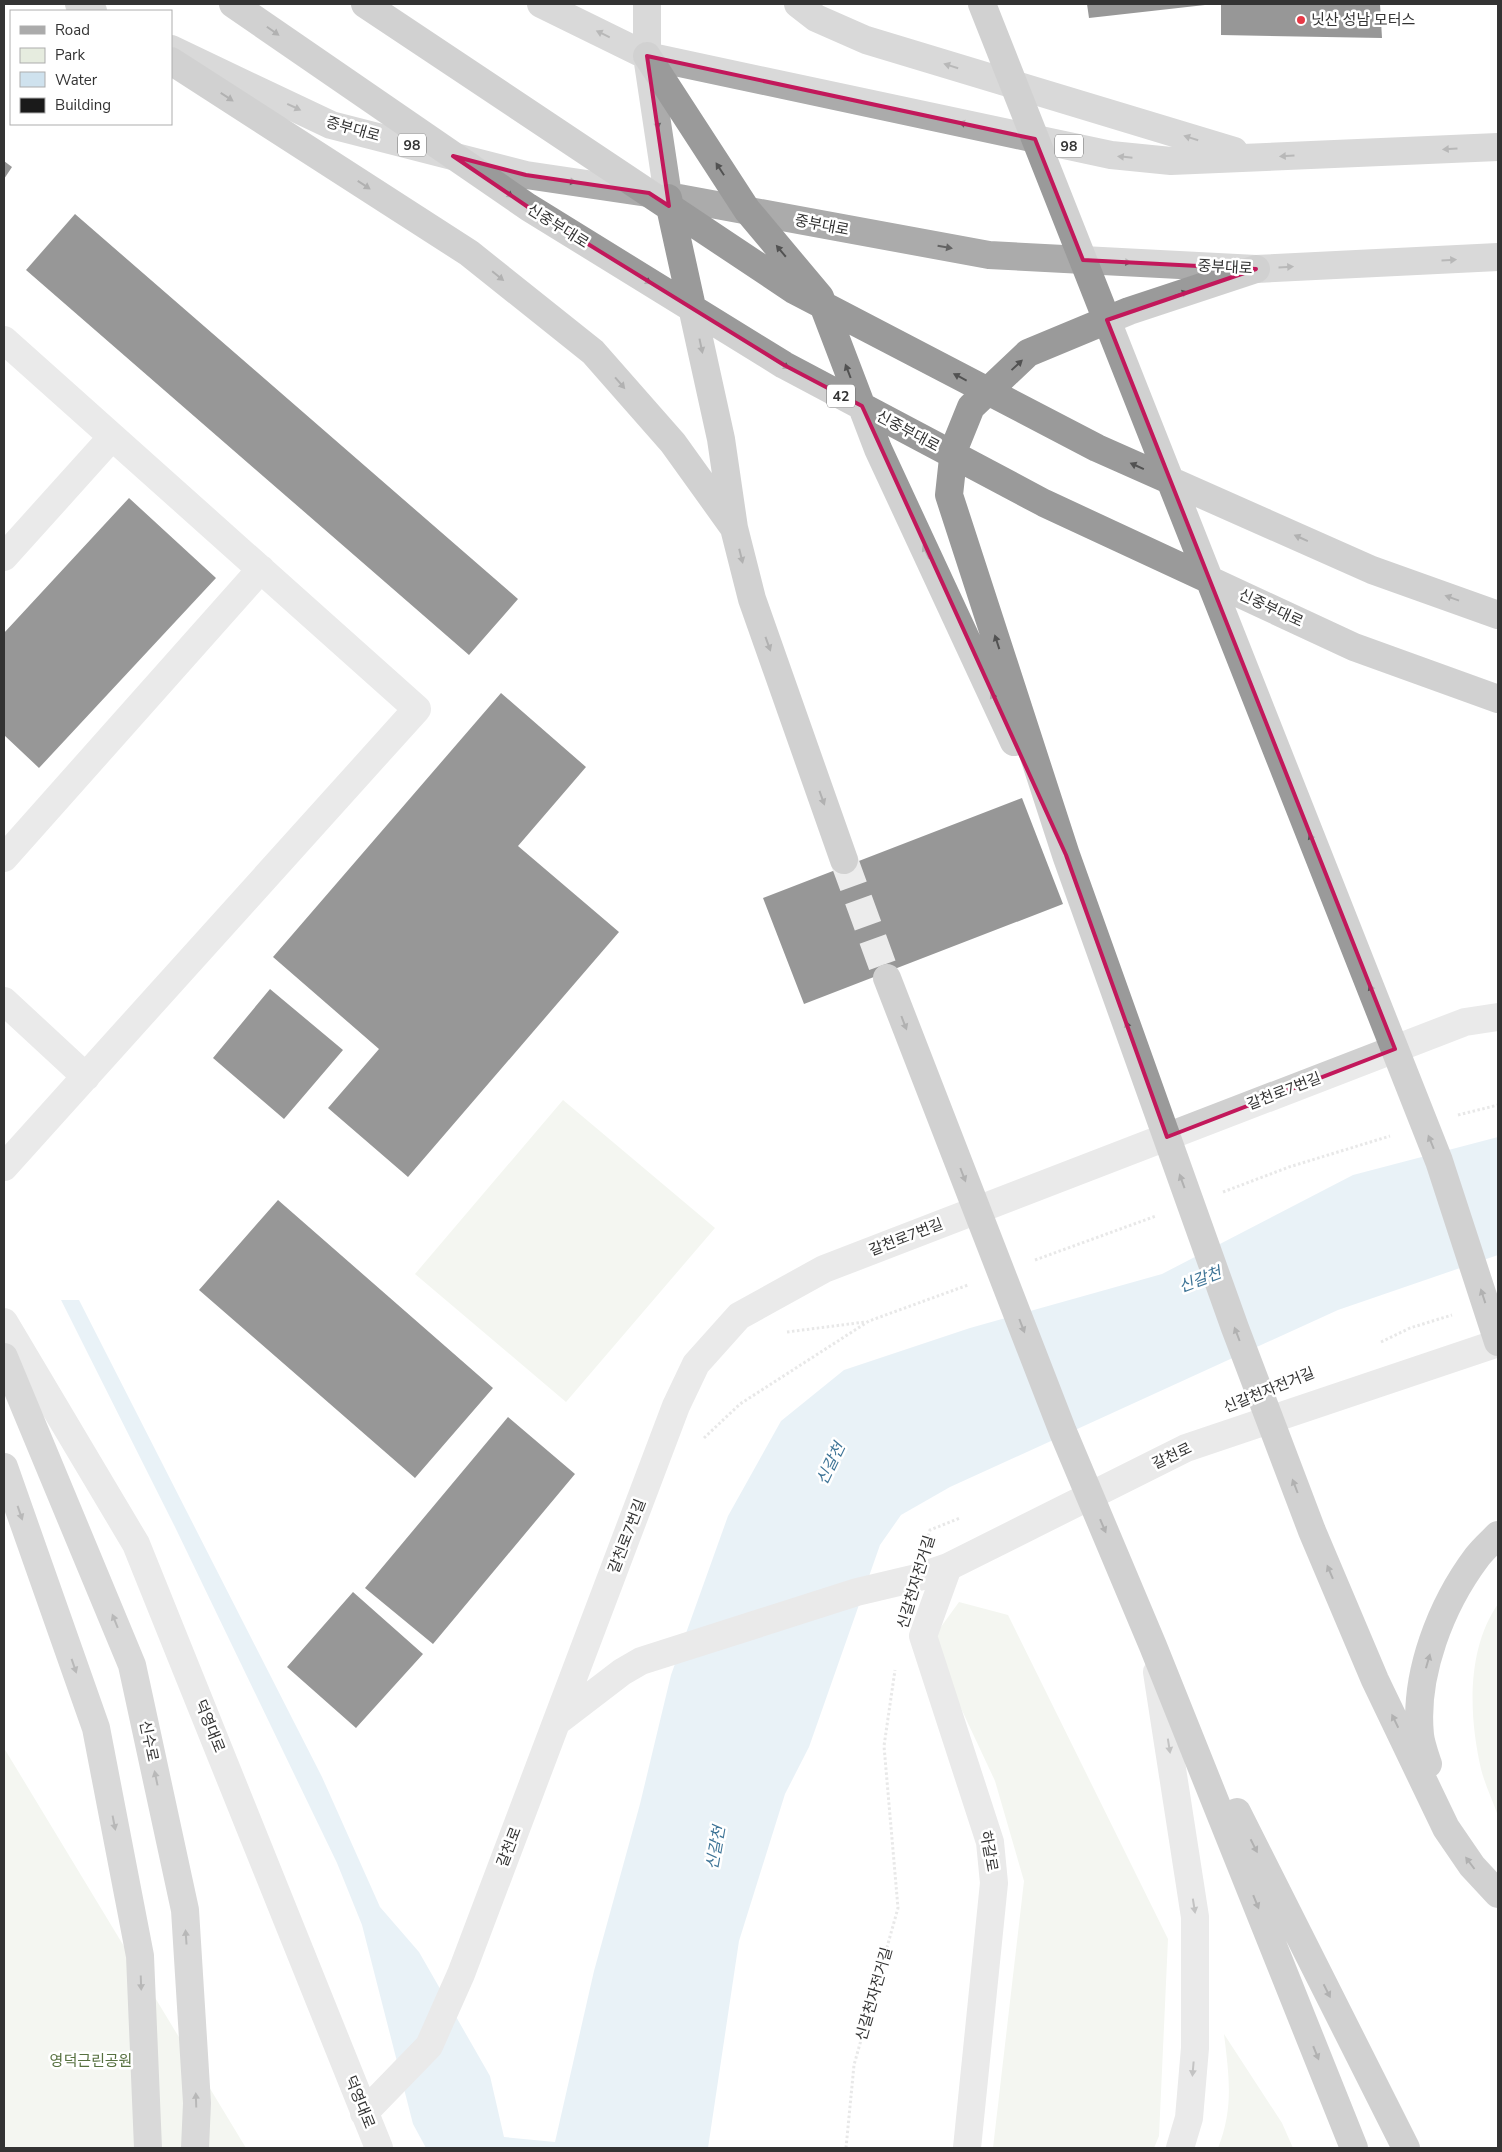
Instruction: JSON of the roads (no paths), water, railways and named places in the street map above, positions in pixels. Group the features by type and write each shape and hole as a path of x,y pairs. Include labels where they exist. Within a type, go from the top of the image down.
{"highway":[{"name":"신중부대로","path":"233,4 528,208 784,365 1044,503 1354,646 1498,699"},
{"path":"366,4 794,290 1097,448 1372,570 1498,615"},
{"path":"982,4 1439,1161 1498,1343"},
{"path":"647,56 747,210 820,297 878,449 1066,855"},
{"path":"172,63 469,252 593,352 673,443 734,528"},
{"path":"668,196 721,439 734,528 752,598 844,860"},
{"path":"1256,269 1129,311 1028,354 971,407 954,449 949,495 1066,855 1235,1328 1312,1531 1375,1680 1446,1828 1472,1866 1498,1894"},
{"path":"887,978 1063,1432 1153,1646 1354,2148"},
{"path":"1446,1828 1420,1736 1420,1702 1427,1664 1455,1590 1478,1555 1498,1535"},
{"path":"1153,1646 1406,2148"}],"main road":[{"path":"79,4 91,10"},
{"name":"98","path":"541,4 647,56 1111,155 1171,161 1498,147"},
{"path":"647,4 647,56 668,196"},
{"path":"798,4 816,18 866,40 1254,157"},
{"name":"중부대로","path":"172,49 331,124 526,175 668,196 989,255 1256,269 1498,257"},
{"name":"신수로","path":"4,1357 132,1665 184,1910 197,2103 195,2148"},
{"path":"4,1467 96,1728 140,1956 148,2148"}],"street":[{"path":"4,340 417,709 4,1166"},
{"path":"4,557 112,437"},
{"path":"4,858 261,569"},
{"path":"4,1001 86,1077"},
{"name":"갈천로7번길","path":"558,1721 676,1406 696,1364 739,1316 824,1269 1455,1025 1498,1017"},
{"name":"덕영대로","path":"4,1322 136,1544 379,2148"},
{"name":"갈천로","path":"364,2113 429,2046 461,1974 558,1721 622,1672 641,1661 857,1592 916,1578 948,1567 1186,1448 1498,1343"},
{"name":"하갈로","path":"948,1567 923,1636 990,1842 994,1883 967,2148"},
{"path":"1153,1646 1195,1917 1195,2048 1188,2118 1180,2148"}],"water":[{"name":"신갈천","path":"1498,1137 1498,1255 1338,1310 950,1487 901,1515 880,1545 809,1747 785,1794 739,1941 708,2148 426,2148 413,2124 362,1925 337,1863 175,1527 61,1300 79,1300 322,1777 380,1907 419,1952 490,2076 504,2137 555,2142 594,1971 640,1804 671,1675 728,1516 781,1421 844,1370 970,1328 1162,1274 1353,1175"}],"tunnel":[{"path":"844,860 887,978"}],"place":[{"name":"닛산 성남 모터스","path":"1301,20"}],"park label":[{"name":"영덕근린공원","path":"91,2061"}]}
